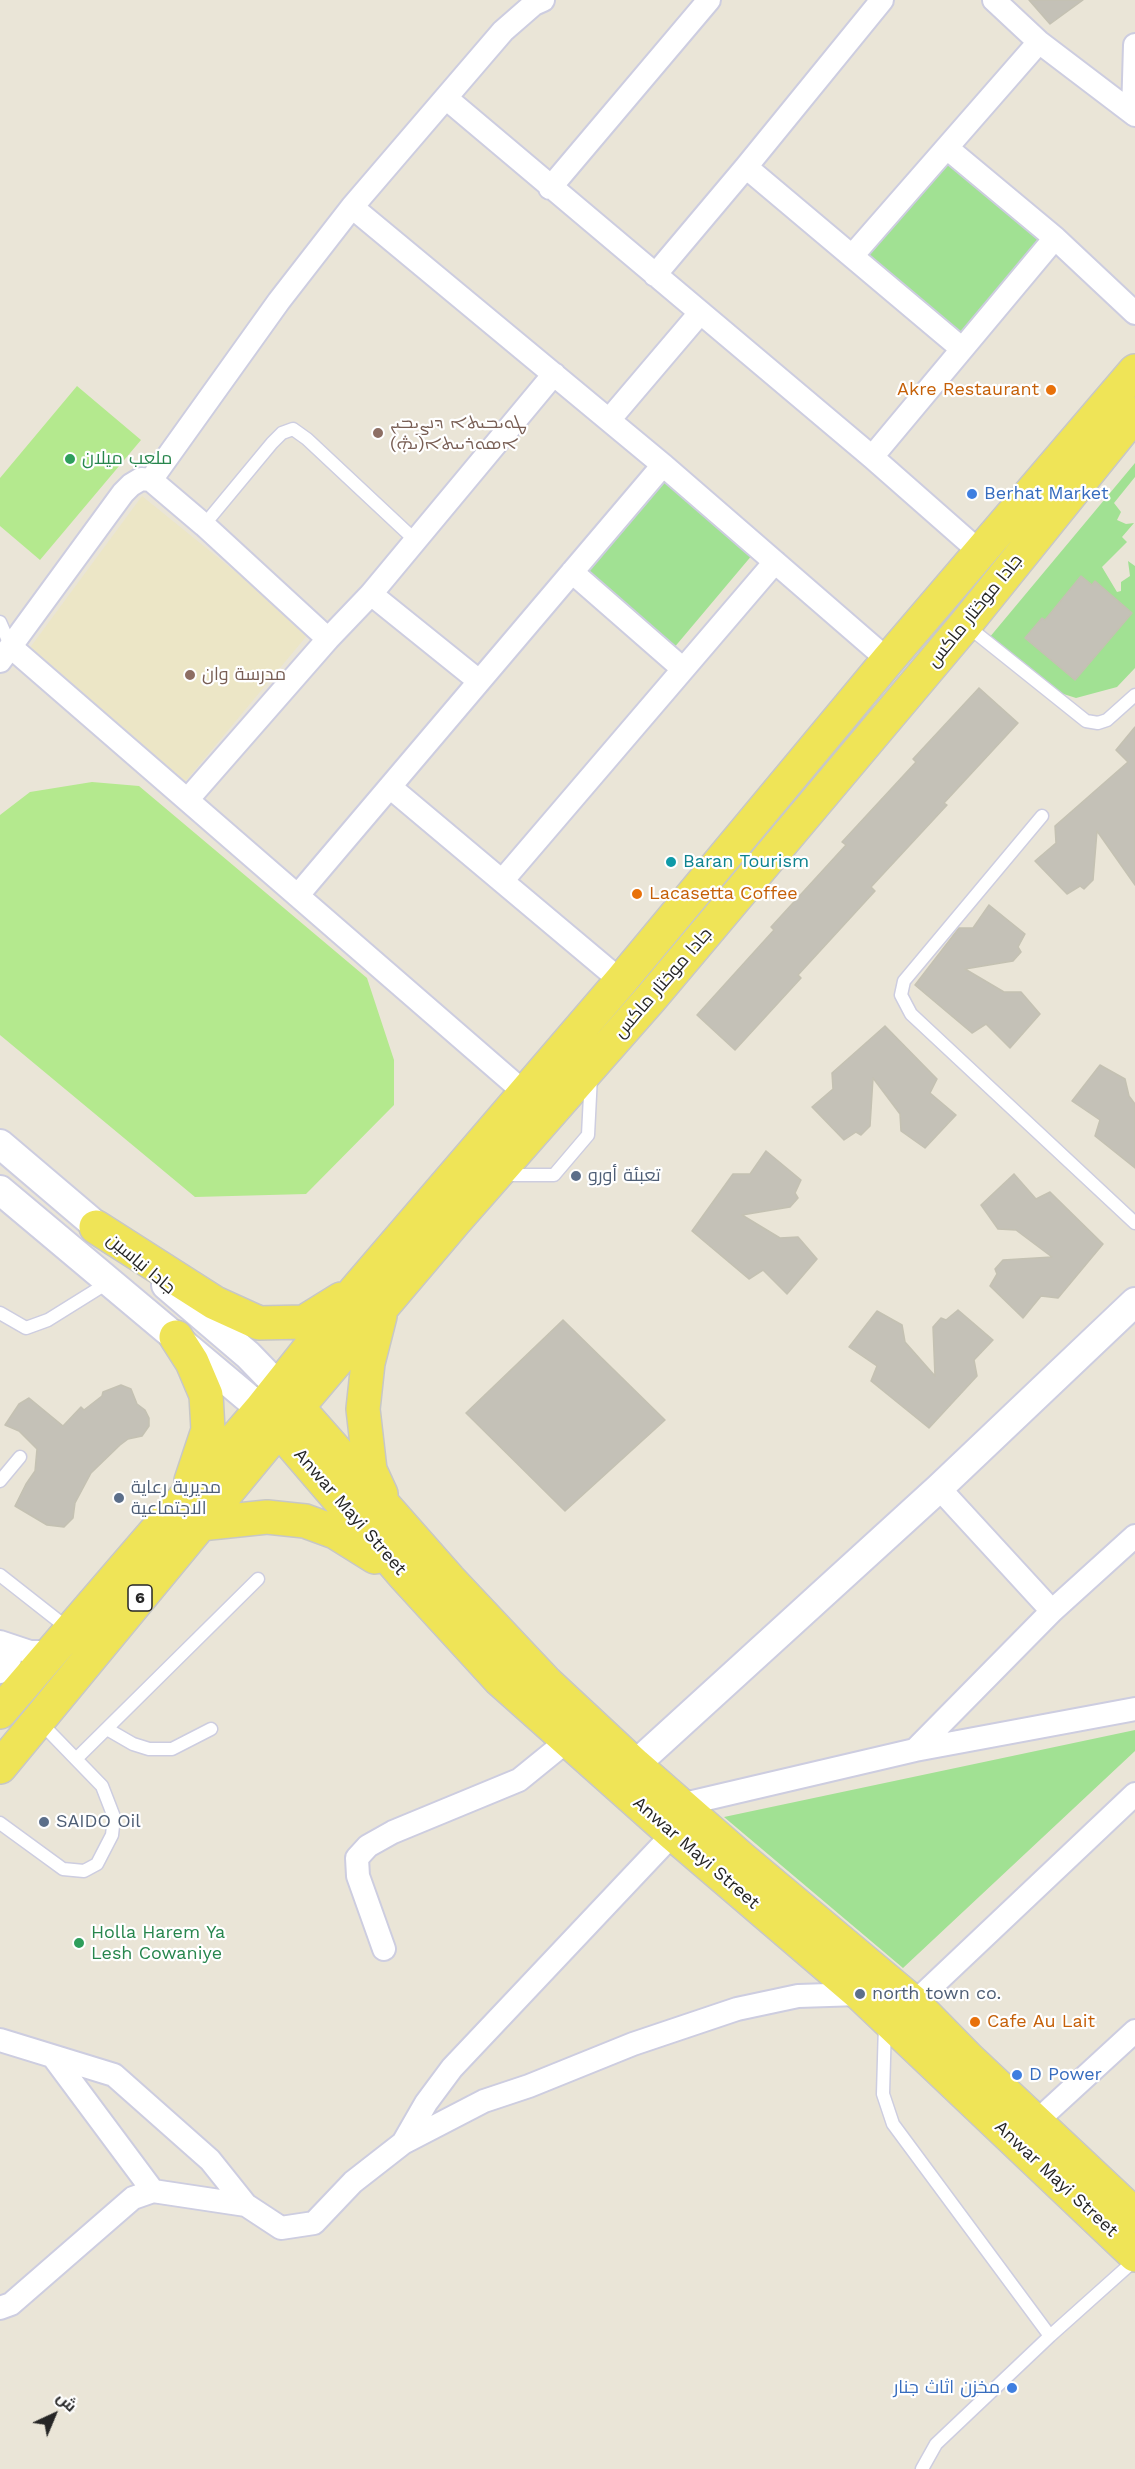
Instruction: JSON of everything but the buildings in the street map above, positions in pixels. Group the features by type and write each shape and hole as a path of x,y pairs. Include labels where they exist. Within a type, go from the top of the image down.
{"main road":[{"name":"6","path":"368,1299 525,1093 888,660 1135,371"},
{"name":"جادا موختار ماكس","path":"279,1408 368,1299 496,1175 592,1065 965,625 1135,414"},
{"path":"96,1227 215,1303 259,1323 304,1322 368,1299 368,1364 363,1409 370,1470 388,1509"},
{"path":"177,1337 192,1362 206,1395 208,1430 193,1510 304,1521 335,1532 403,1574"},
{"name":"6","path":"0,1767 39,1720 193,1510 279,1408"},
{"name":"Anwar Mayi Street","path":"279,1408 388,1509 449,1580 547,1683 635,1766 676,1819 1135,2255"},
{"name":"Anwar Mayi Street","path":"279,1408 403,1574 500,1680 567,1741 676,1819 914,2003 1135,2215"},
{"name":"6","path":"0,1712 61,1641 193,1510"}],"street":[{"path":"151,480 279,301 352,207 503,31 534,4 543,0"},
{"path":"550,188 709,0"},
{"path":"655,275 882,0"},
{"path":"994,0 1039,42 1134,114"},
{"path":"852,256 1039,42"},
{"path":"1134,114 1135,45"},
{"path":"446,98 550,188 872,457 980,552"},
{"path":"947,148 1054,238 1135,313"},
{"path":"746,167 961,348"},
{"path":"352,207 663,465 888,660"},
{"path":"872,457 1054,238"},
{"path":"609,420 700,313"},
{"path":"188,799 328,639 371,594 554,374"},
{"path":"298,895 663,465"},
{"path":"328,639 204,525 151,480 141,479 130,485 123,493 5,654 188,799 525,1093"},
{"path":"502,881 775,562"},
{"path":"572,572 683,669"},
{"path":"371,594 479,681"},
{"path":"390,787 621,981"},
{"name":"جادا نیاسین","path":"0,1144 248,1355 279,1408"},
{"name":"جادا نیاسین","path":"0,1190 177,1337 279,1408"},
{"path":"635,1766 939,1488 1135,1302"},
{"path":"939,1488 1052,1611"},
{"path":"915,1750 1052,1611 1135,1536"},
{"path":"4,1644 30,1652 61,1641"},
{"path":"0,1672 4,1670 10,1659 4,1644"},
{"path":"403,2143 426,2103 452,2068 676,1819 915,1750 1135,1709"},
{"path":"384,1949 358,1876 357,1858 368,1846 393,1832 519,1780 567,1741"},
{"path":"914,2003 1135,1794"},
{"path":"0,2040 114,2075 210,2160 246,2205 281,2228 314,2223 353,2182 403,2143 484,2101 529,2086 633,2044 737,2008 798,1996 860,1994"},
{"path":"1036,2122 1135,2031"},
{"path":"54,2058 153,2191"},
{"path":"0,2308 11,2304 133,2198 153,2191 246,2205"}],"lane":[{"path":"204,525 272,443 282,433 293,429 307,439 416,540"},
{"path":"0,622 5,654"},
{"path":"965,625 1086,721 1098,723 1107,720 1135,694"},
{"path":"1042,816 904,981 901,995 911,1014 1135,1223"},
{"path":"496,1175 554,1176 588,1135 592,1065"},
{"path":"0,1313 27,1328 48,1320 110,1282"},
{"path":"0,1481 20,1457"},
{"path":"0,1575 61,1641"},
{"path":"77,1758 258,1579"},
{"path":"0,1823 63,1869 84,1871 97,1864 112,1835 114,1817 102,1786 39,1720"},
{"path":"107,1729 133,1744 149,1749 172,1749 211,1730"},
{"path":"885,2018 883,2094 893,2124 1050,2336"},
{"path":"921,2468 936,2444 1050,2336 1135,2260"}],"shaded area":[{"path":"142,496 310,632 185,782 29,649"}],"green space":[{"path":"947,148 1054,238 961,348 852,256"},
{"name":"ملعب ميلان","path":"77,386 141,440 40,560 0,526 0,478"},
{"path":"1135,463 1135,477 1114,503 1121,512 1117,520 1126,524 1134,523 1122,537 1127,542 1102,567 1117,592 1121,591 1121,582 1130,576 1128,561 1135,566 1135,668 1117,687 1076,698 1051,690 989,638"},
{"path":"664,479 753,554 673,649 584,574"},
{"path":"92,782 139,786 367,978 394,1060 394,1105 306,1194 195,1197 0,1035 0,815 30,792"},
{"path":"1135,1730 1135,1751 903,1968 724,1817"}],"place":[{"name":"Akre Restaurant","path":"1051,390"},
{"name":"ܛܘܝܒܝܬܐ ܕܢܨܝܒܝܢ ܐܣܘܪܝܝܬܐ(ܞ)","path":"378,433"},
{"name":"ملعب ميلان","path":"70,459"},
{"name":"Berhat Market","path":"972,494"},
{"name":"مدرسة وان","path":"190,675"},
{"name":"Baran Tourism","path":"671,862"},
{"name":"Lacasetta Coffee","path":"637,894"},
{"name":"تعبئة أورو","path":"576,1176"},
{"name":"مديرية رعاية الاجتماعية","path":"119,1498"},
{"name":"SAIDO Oil","path":"44,1822"},
{"name":"Holla Harem Ya Lesh Cowaniye","path":"79,1943"},
{"name":"north town co.","path":"860,1994"},
{"name":"Cafe Au Lait","path":"975,2022"},
{"name":"D Power","path":"1017,2075"},
{"name":"مخزن اثاث جنار","path":"1012,2388"}]}
